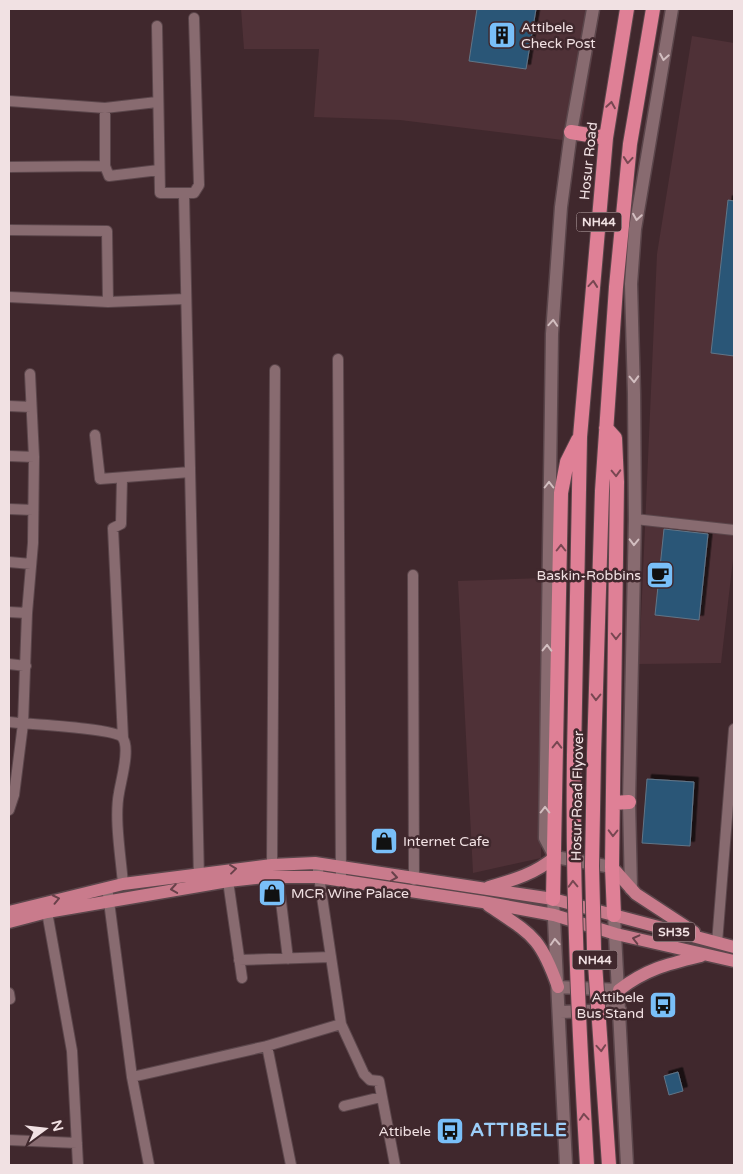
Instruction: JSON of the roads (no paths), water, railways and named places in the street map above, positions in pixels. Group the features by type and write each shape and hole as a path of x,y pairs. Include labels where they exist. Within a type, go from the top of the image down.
{"highway":[{"path":"619,9 623,30"},
{"name":"Hosur Road","path":"580,437 606,138 627,9"},
{"name":"NH44","path":"606,428 616,287 630,144 653,9"},
{"path":"571,132 606,138"},
{"path":"606,428 615,438 617,482 612,867 614,915"},
{"name":"Hosur Road Flyover","path":"606,428 599,578 592,866 594,949 609,1165"},
{"path":"553,899 561,493 567,462 580,437"},
{"name":"Hosur Road Flyover","path":"580,437 573,875 578,1025 587,1165"},
{"path":"613,803 629,802"}],"main road":[{"path":"555,857 523,877 484,888 482,902 529,932 542,946 558,988"},
{"name":"SH35","path":"9,922 47,912 109,901 272,865 318,864 340,874 554,915 616,934 734,962"},
{"path":"612,867 631,888 675,922 713,942"},
{"name":"SH35","path":"9,912 123,884 318,877 340,874 484,888 553,899 734,947"},
{"path":"619,990 638,976 655,968 706,955"}],"street":[{"path":"593,9 571,132 561,208 553,324 549,459 545,838 555,857 612,867"},
{"path":"631,888 629,802 635,519 631,284 635,229 672,9"},
{"path":"157,26 156,102 160,192 194,193 199,185 194,18"},
{"path":"9,101 105,108 156,102"},
{"path":"105,108 105,166 109,176 159,170"},
{"path":"9,167 105,166"},
{"path":"184,194 199,880"},
{"path":"9,230 107,231 108,302"},
{"path":"9,297 108,302 186,299"},
{"path":"338,359 340,874"},
{"path":"272,865 275,370"},
{"path":"9,810 14,795 12,774 23,724 27,613 31,564 34,457 30,374"},
{"path":"9,406 31,407"},
{"path":"96,435 100,479 190,472"},
{"path":"9,456 34,457"},
{"path":"122,478 121,524 113,528 123,738 126,748 118,800 123,884"},
{"path":"9,509 33,510"},
{"path":"635,519 734,530"},
{"path":"9,562 31,564"},
{"path":"413,574 414,880"},
{"path":"9,612 27,613"},
{"path":"9,664 26,666"},
{"path":"9,722 96,730 117,734 123,738"},
{"path":"713,942 734,729"},
{"path":"318,864 318,877 341,1024 364,1074 370,1080 379,1081 395,1165"},
{"path":"278,877 288,959"},
{"path":"228,880 242,978"},
{"path":"107,888 132,1078 149,1165"},
{"path":"553,899 566,1165"},
{"path":"47,912 72,1051 78,1165"},
{"path":"614,915 627,1165"},
{"path":"239,960 331,957"},
{"path":"558,988 619,990"},
{"path":"560,1012 620,1010"},
{"path":"132,1078 266,1046 341,1024"},
{"path":"266,1046 291,1165"},
{"path":"344,1106 381,1097"},
{"path":"9,1140 78,1143"}],"place":[{"name":"Attibele Check Post","path":"502,35"},
{"name":"Baskin-Robbins","path":"660,575"},
{"name":"Internet Cafe","path":"384,841"},
{"name":"MCR Wine Palace","path":"272,893"},
{"name":"Attibele Bus Stand","path":"663,1005"},
{"name":"Attibele","path":"450,1131"}],"district":[{"name":"ATTIBELE","path":"519,1129"}]}
